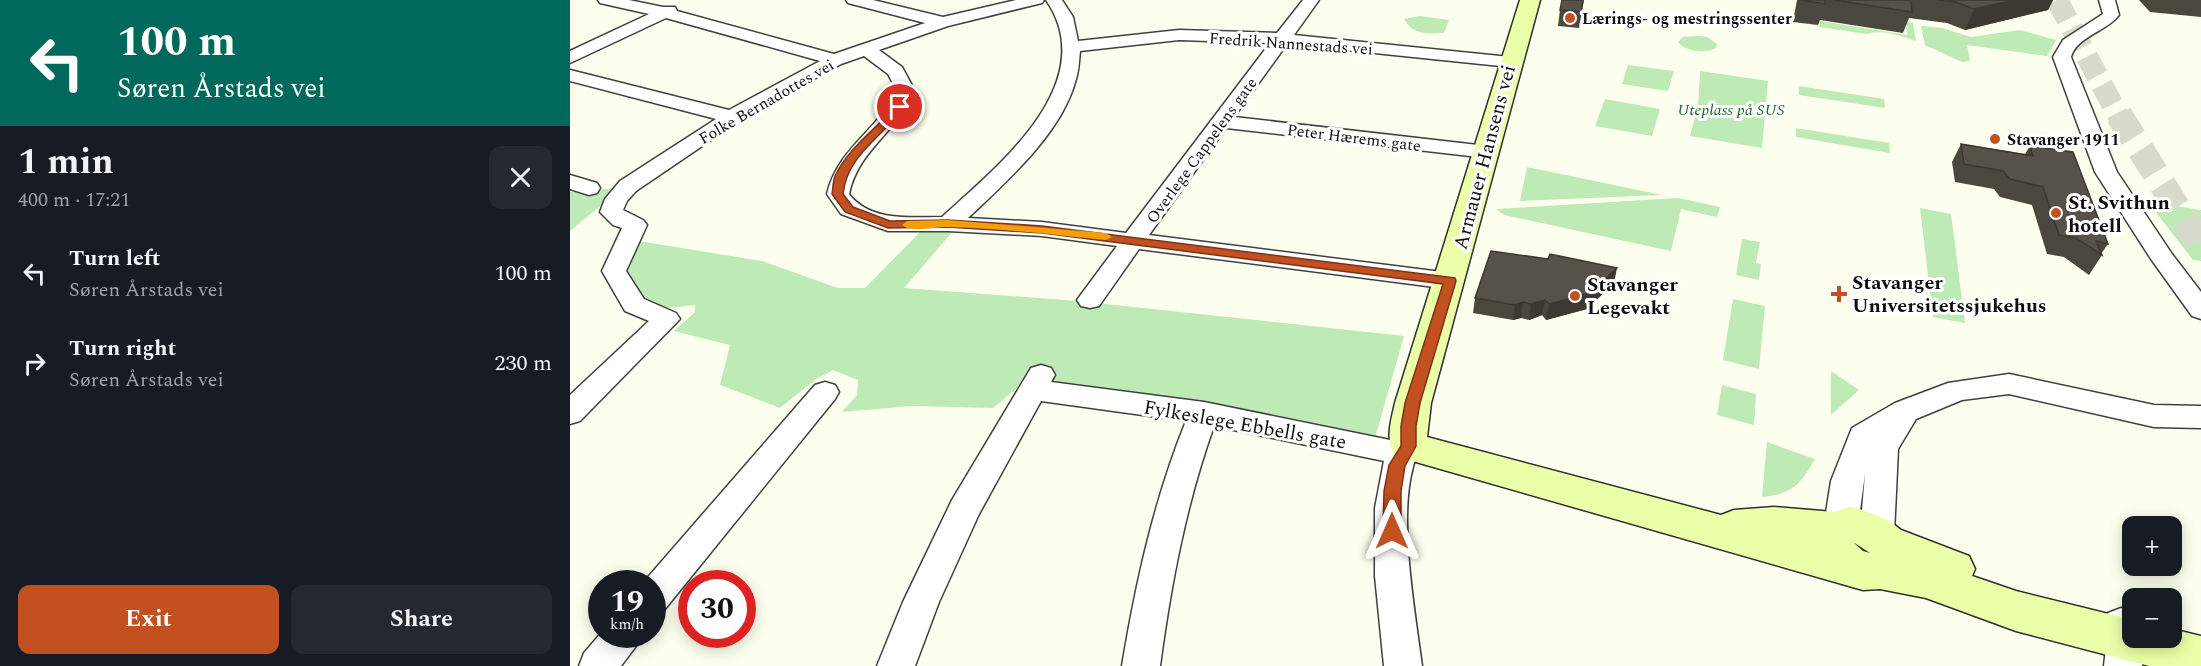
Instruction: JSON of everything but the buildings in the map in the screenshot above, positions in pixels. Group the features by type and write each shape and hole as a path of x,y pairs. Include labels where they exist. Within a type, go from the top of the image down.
{"street":[{"path":"606,0 664,12 835,60"},
{"path":"570,58 690,0"},
{"path":"854,0 943,22"},
{"name":"Folke Bernadottes vei","path":"570,413 667,319 634,305 614,271 635,225 621,220 611,212 616,199 628,186 732,117 835,60 943,22 1036,0"},
{"path":"948,224 1041,131 1065,85 1071,47 1066,19 1054,0"},
{"name":"Overlege Cappelens gate","path":"1090,300 1311,0"},
{"name":"Armauer Hansens vei","path":"1403,666 1394,576 1391,508 1397,465 1396,447 1408,426 1487,152 1510,62 1530,0"},
{"path":"2108,0 2111,15 2099,27 2068,42 2063,49 2062,57 2106,172 2163,259 2201,310"},
{"name":"Fredrik Nannestads vei","path":"1071,47 1133,39 1194,35 1283,40 1510,62"},
{"path":"867,50 896,71 906,91 900,107 883,128 857,152 840,177 838,194 849,209 888,224 948,224 1042,229 1450,281"},
{"path":"570,75 732,117"},
{"name":"Peter Hærems gate","path":"1220,121 1487,152"},
{"name":"Fylkeslege Ebbells gate","path":"896,666 921,602 964,510 1037,383 1204,412 1374,448 1396,447 1712,529 1864,545 1926,579 2016,611 2122,644"},
{"path":"1864,545 1883,448 1905,411 1958,390 2010,384 2154,416 2201,417"},
{"path":"666,581 825,392"},
{"path":"1142,666 1162,541 1190,448 1204,412"},
{"path":"2182,634 2201,639"},
{"path":"598,666 612,648"},
{"name":"Fylkeslege Ebbells gate","path":"2140,648 2201,658"}],"green space":[{"path":"1420,16 1449,20 1444,33 1416,31 1404,19"},
{"path":"1820,21 1907,35 1906,22 1913,23 1916,41 1885,33 1867,34 1819,27"},
{"path":"1921,26 1942,28 1971,37 2020,30 2056,40 2047,56 1967,45 1970,61 1962,62 1925,45"},
{"path":"1683,37 1707,37 1717,44 1716,48 1696,51 1678,42"},
{"path":"1628,65 1674,71 1668,91 1622,84"},
{"name":"Uteplass på SUS","path":"1700,71 1768,81 1762,148 1690,136 1698,106"},
{"path":"1799,86 1884,99 1885,108 1799,95"},
{"path":"1605,99 1660,109 1652,136 1595,126"},
{"path":"1796,128 1889,143 1890,153 1796,137"},
{"path":"1527,167 1662,195 1520,201"},
{"path":"617,188 617,192 570,231 570,192"},
{"path":"1678,198 1720,207 1717,217 1681,209 1671,251 1504,215 1496,209"},
{"path":"2147,201 2201,210 2201,261 2193,260"},
{"path":"1920,208 1951,214 1965,323 1933,317"},
{"path":"954,230 904,288 1078,301 1404,336 1375,438 1022,384 993,408 911,406 842,412 857,395 858,380 833,370 815,380 780,408 720,385 730,345 674,331 695,312 695,305 666,308 645,303 634,292 622,264 638,241 762,261 838,288 865,288 921,231"},
{"path":"1742,239 1760,242 1756,263 1761,264 1759,280 1736,275"},
{"path":"1733,299 1765,306 1759,369 1723,360"},
{"path":"1831,371 1859,390 1831,415"},
{"path":"1722,385 1756,394 1754,425 1717,415"},
{"path":"1767,442 1815,459 1800,482 1794,487 1782,493 1762,497"}],"tunnel":[{"path":"2057,0 2119,117"},
{"path":"2119,115 2201,246"}],"slow traffic":[{"path":"907,225 948,224 1009,227 1106,237"}],"place":[{"name":"Lærings- og mestringssenter","path":"1570,18"},
{"name":"Stavanger 1911","path":"1995,139"},
{"name":"St. Svithun hotell","path":"2056,213"},
{"name":"Stavanger Universitetssjukehus","path":"1839,294"},
{"name":"Stavanger Legevakt","path":"1575,296"}],"route":[{"path":"900,107 883,128 857,152 840,177 838,194 849,209 888,224 948,224 1082,233 1450,281 1413,403 1408,426 1408,446 1397,465 1391,508 1392,531"}]}
